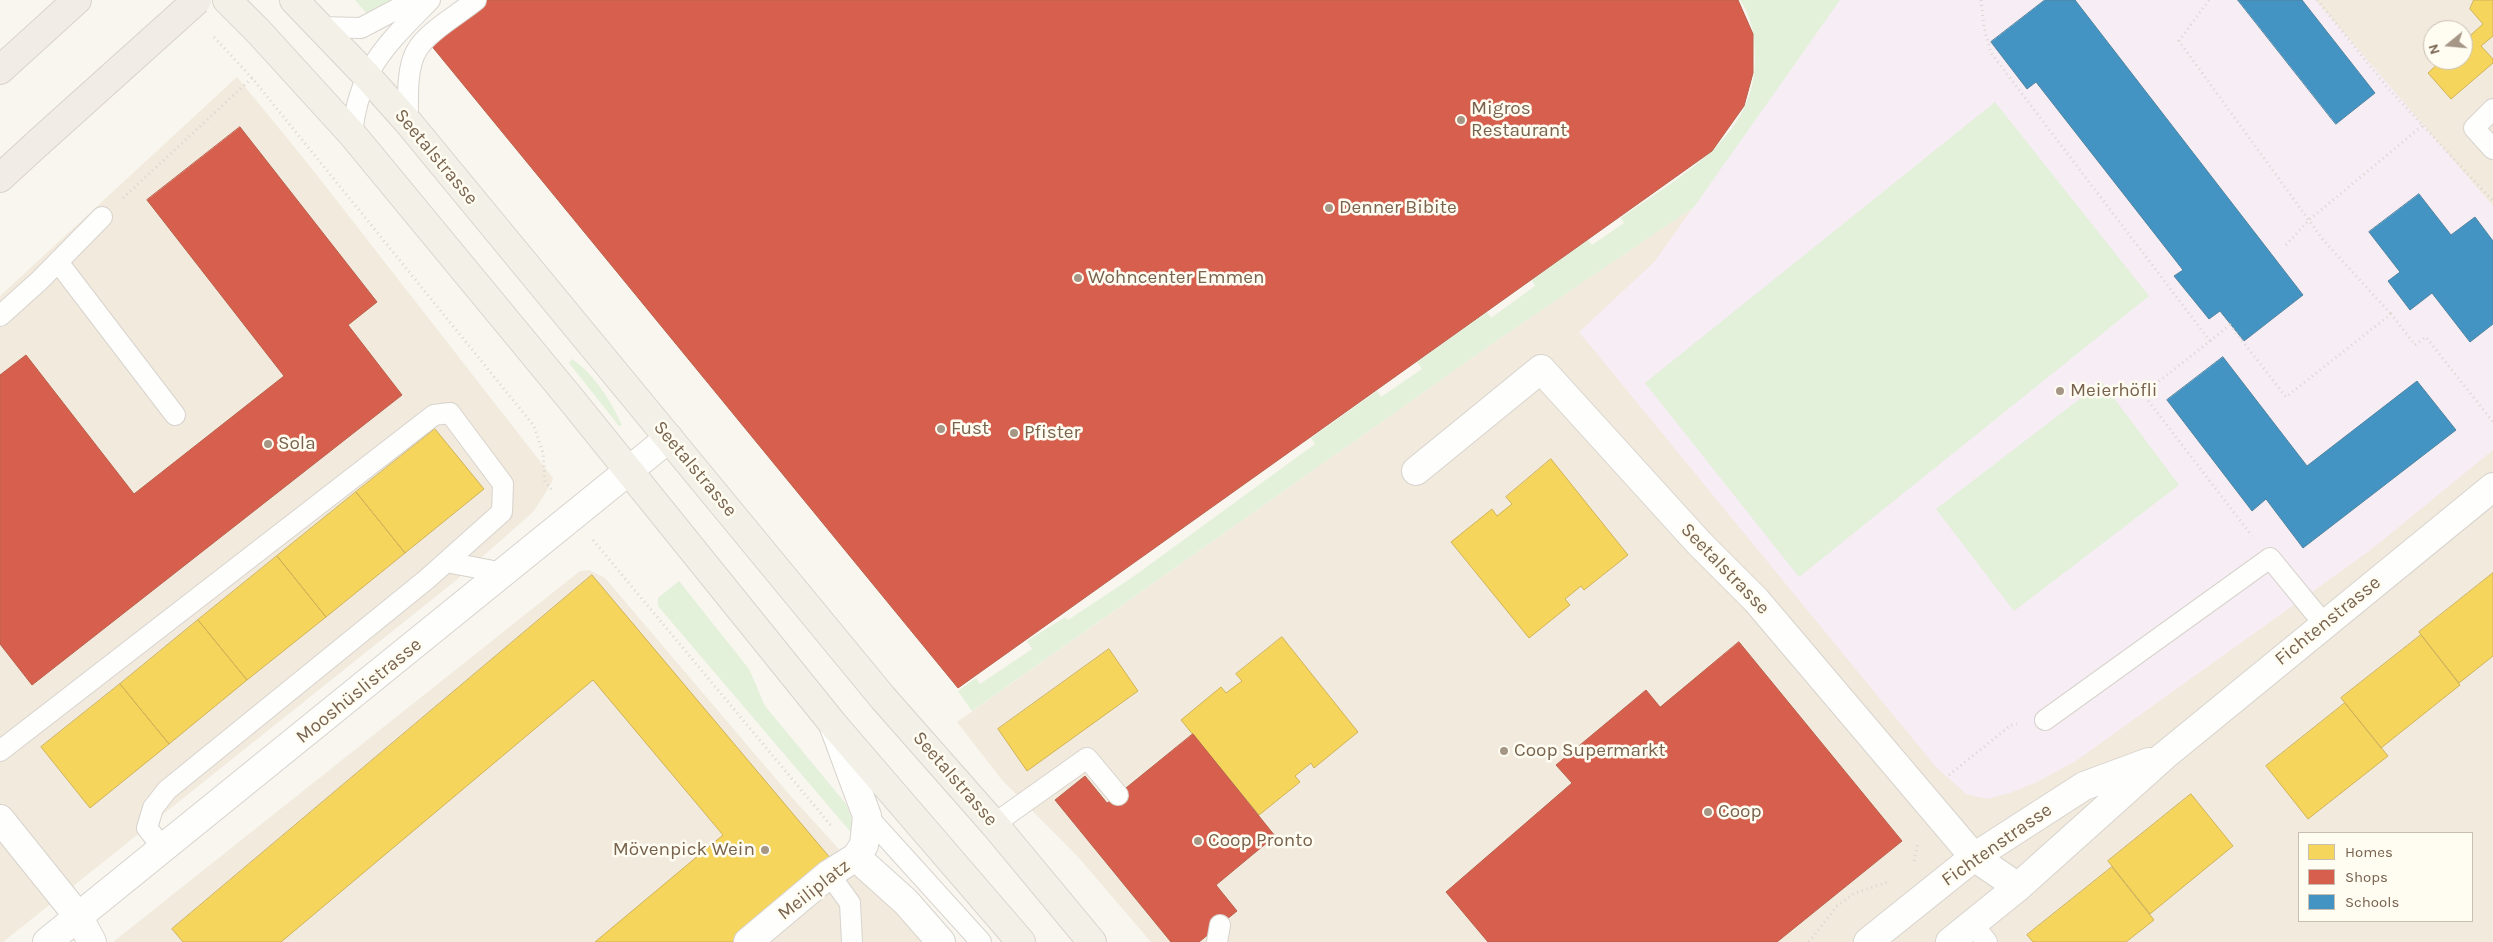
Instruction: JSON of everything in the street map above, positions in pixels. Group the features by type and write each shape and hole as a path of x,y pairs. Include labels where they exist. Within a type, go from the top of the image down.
{"highway":[{"path":"0,70 77,0"},
{"path":"0,178 197,0"}],"main road":[{"path":"227,0 272,45 352,134 570,398 834,725 1021,942"},
{"name":"Seetalstrasse","path":"294,0 408,122 883,698 994,824 1092,942"}],"street":[{"name":"Seetalstrasse","path":"1416,471 1541,369 1699,543 1756,600 1974,857 2018,887"},
{"name":"Mooshüslistrasse","path":"47,942 574,517 669,438"},
{"name":"Fichtenstrasse","path":"1950,942 1980,933 2018,887 2164,756 2493,487"},
{"path":"834,725 867,816 864,845 856,857 906,902 941,942"},
{"name":"Fichtenstrasse","path":"1868,942 1974,857 2084,786 2164,756"},
{"path":"0,819 78,916 92,942"},
{"name":"Meiliplatz","path":"748,942 829,874 856,857"}],"lane":[{"path":"319,27 361,28 414,0"},
{"path":"352,134 355,106 367,76 381,51 430,0"},
{"path":"408,122 408,90 416,50 426,38 476,0"},
{"path":"2493,109 2474,128 2493,149"},
{"path":"0,316 58,262 102,217"},
{"path":"58,262 175,415"},
{"path":"0,751 434,415 450,413 504,484 502,512 446,562 167,790 153,808 146,828 164,849"},
{"path":"2045,720 2270,558 2324,624"},
{"path":"446,562 504,573"},
{"path":"994,824 1087,758 1118,795"},
{"path":"867,816 981,942"},
{"path":"829,874 850,903 852,942"}],"path":[{"path":"1981,0 1984,27 1991,53 2210,341"},
{"path":"2209,0 2179,41 2334,254 2391,314 2415,346 2426,337 2493,422"},
{"path":"2317,0 2387,87 2493,200"},
{"path":"212,35 252,78 534,426 543,453 545,482 856,857"},
{"path":"102,217 252,78"},
{"path":"2286,245 2309,220 2423,125"},
{"path":"2270,558 2143,394 2230,325 2286,397 2391,314"},
{"path":"1952,772 2011,725 2045,720"},
{"path":"1912,864 1919,834"},
{"path":"1809,942 1838,906 1855,893 1895,879"}],"shaded area":[{"path":"1840,0 2493,0 2493,942 1151,942 1079,858 1002,780 957,722 1499,339 1694,207"},
{"name":"Meierhöfli","path":"1840,0 2316,0 2493,206 2493,450 2372,549 2076,761 2037,782 2010,793 1987,799 1966,794 1935,766 1579,332 1655,261"},
{"path":"237,77 309,165 553,478 552,482 534,511 454,582 3,942 0,942 0,296"},
{"path":"589,570 605,578 788,793 923,942 113,942 580,571"}],"green space":[{"path":"355,0 395,0 368,15"},
{"path":"1740,0 1840,0 1694,207 1499,339 972,711 958,691 976,678 980,684 1032,649 1027,641 1065,617 1068,620 1130,579 1315,444 1311,438 1377,391 1381,397 1422,369 1417,362 1487,312 1491,318 1535,286 1532,280 1588,240 1592,245 1624,223 1621,218 1666,187 1710,153 1728,133 1742,112 1752,87 1755,59 1754,43 1750,21"},
{"path":"1995,102 2149,296 1799,577 1645,383"},
{"path":"572,359 595,380 613,407 622,425 619,426 569,363"},
{"path":"2102,382 2179,485 2014,611 1936,509"},
{"path":"679,581 749,669 765,706 846,804 854,825 854,836 658,606 658,598"}],"building: Homes":[{"path":"2474,0 2493,0 2493,36 2481,46 2493,59 2493,63 2451,99 2428,73 2431,70 2473,70 2473,33 2483,24 2470,9"},
{"path":"435,429 484,489 405,553 356,492"},
{"path":"1551,459 1628,555 1584,590 1581,586 1565,599 1570,605 1529,638 1451,542 1492,509 1497,516 1512,504 1506,497"},
{"path":"356,492 405,553 326,617 277,556"},
{"path":"277,556 326,617 247,680 198,620"},
{"path":"2493,573 2493,656 2459,683 2419,632"},
{"path":"592,575 831,859 732,942 595,942 723,835 593,680 281,942 183,942 172,929"},
{"path":"198,620 247,680 169,744 120,684"},
{"path":"2421,635 2460,685 2381,748 2341,698"},
{"path":"1282,637 1358,732 1314,768 1311,763 1295,776 1300,782 1259,815 1181,720 1221,687 1226,693 1242,681 1236,674"},
{"path":"1109,649 1138,691 1027,771 998,729"},
{"path":"120,684 169,744 90,808 41,747"},
{"path":"2345,703 2388,756 2308,819 2266,766"},
{"path":"2191,794 2233,846 2150,914 2108,861"},
{"path":"2112,867 2154,920 2126,942 2033,942 2027,935"}],"building: Shops":[{"name":"Wohncenter Emmen","path":"484,0 1738,0 1753,34 1753,73 1744,106 1712,151 958,688 430,44"},
{"name":"Sola","path":"240,127 377,302 348,325 402,395 32,685 0,644 0,375 26,355 134,494 284,376 147,200"},
{"name":"Coop","path":"1739,642 1902,841 1777,942 1488,942 1446,892 1572,783 1556,765 1646,690 1660,707"},
{"path":"1193,734 1275,836 1216,885 1237,911 1199,942 1171,942 1055,800 1085,776 1107,803"}],"building: Schools":[{"path":"2045,0 2075,0 2303,295 2244,341 2220,311 2209,319 2174,276 2183,270 2036,82 2027,89 1991,42"},
{"path":"2238,0 2302,0 2375,93 2336,124"},
{"path":"2419,194 2451,235 2475,217 2493,241 2493,324 2470,342 2432,293 2410,310 2388,281 2400,272 2369,232"},
{"path":"2223,357 2307,466 2417,381 2456,430 2303,548 2266,499 2252,511 2167,400"}],"place":[{"name":"Migros Restaurant","path":"1461,120"},
{"name":"Denner Bibite","path":"1329,208"},
{"name":"Wohncenter Emmen","path":"1078,278"},
{"name":"Meierhöfli","path":"2060,391"},
{"name":"Fust","path":"941,429"},
{"name":"Pfister","path":"1014,433"},
{"name":"Sola","path":"268,444"},
{"name":"Coop Supermarkt","path":"1504,751"},
{"name":"Coop","path":"1708,812"},
{"name":"Coop Pronto","path":"1198,841"},
{"name":"Mövenpick Wein","path":"765,850"}]}
